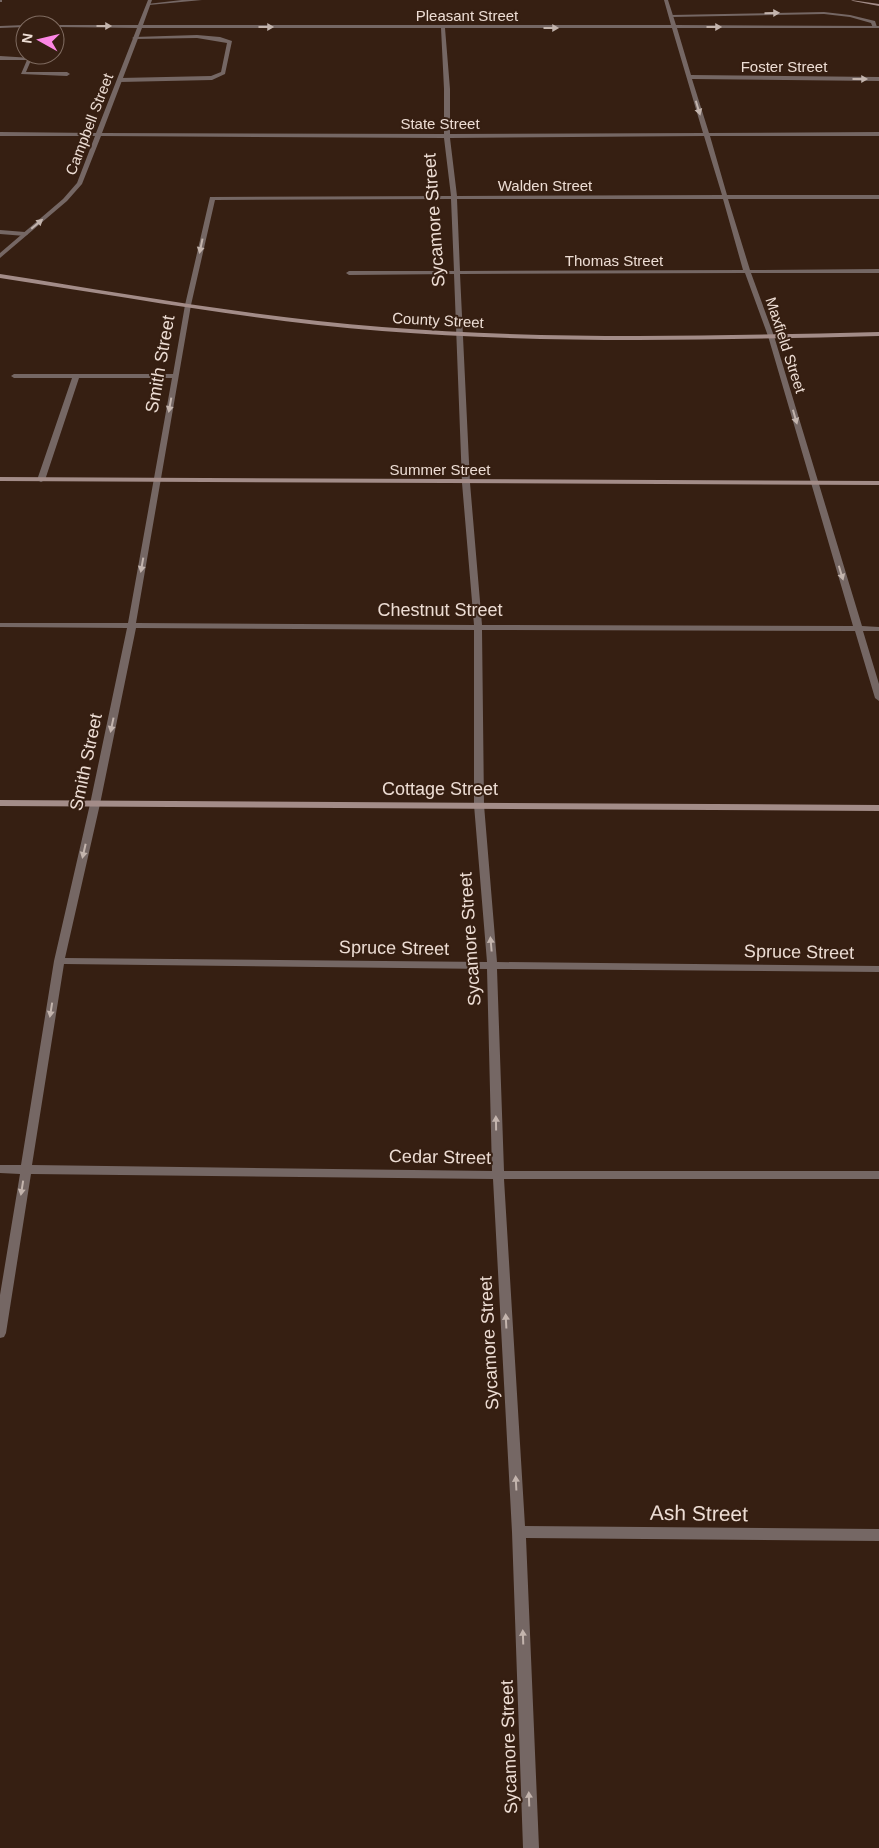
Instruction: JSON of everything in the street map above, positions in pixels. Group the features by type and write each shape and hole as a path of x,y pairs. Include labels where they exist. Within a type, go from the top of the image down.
{"main road":[{"path":"853,0 879,5"},
{"name":"County Street","path":"0,276 313,322 460,334 623,339 878,335"},
{"name":"Summer Street","path":"0,479 879,484"},
{"name":"Cottage Street","path":"0,803 879,808"}],"street":[{"path":"149,2 200,0"},
{"name":"Maxfield Street","path":"666,0 747,271 771,336 879,698"},
{"name":"Campbell Street","path":"0,256 65,200 80,183 149,2"},
{"path":"671,16 824,13 866,20 873,22 877,27"},
{"path":"0,26 15,26"},
{"name":"Pleasant Street","path":"65,26 877,27"},
{"name":"Sycamore Street","path":"443,28 447,89 447,136 454,198 466,483 478,627 479,805 492,965 498,1175 519,1532 531,1848"},
{"path":"120,80 212,78 223,73 230,42 222,38 134,38"},
{"path":"0,58 30,59 23,73 67,74"},
{"name":"Foster Street","path":"689,78 879,79"},
{"name":"State Street","path":"0,134 447,136 879,134"},
{"name":"Walden Street","path":"212,198 879,197"},
{"name":"Smith Street","path":"0,1333 59,962 95,804 132,625 188,305 212,198"},
{"path":"0,232 26,234"},
{"name":"Thomas Street","path":"349,273 879,271"},
{"path":"14,376 176,376"},
{"path":"41,480 76,376"},
{"name":"Chestnut Street","path":"0,625 879,628"},
{"name":"Spruce Street","path":"59,962 879,969"},
{"name":"Cedar Street","path":"0,1169 498,1175 879,1175"},
{"name":"Ash Street","path":"519,1532 879,1535"}]}
